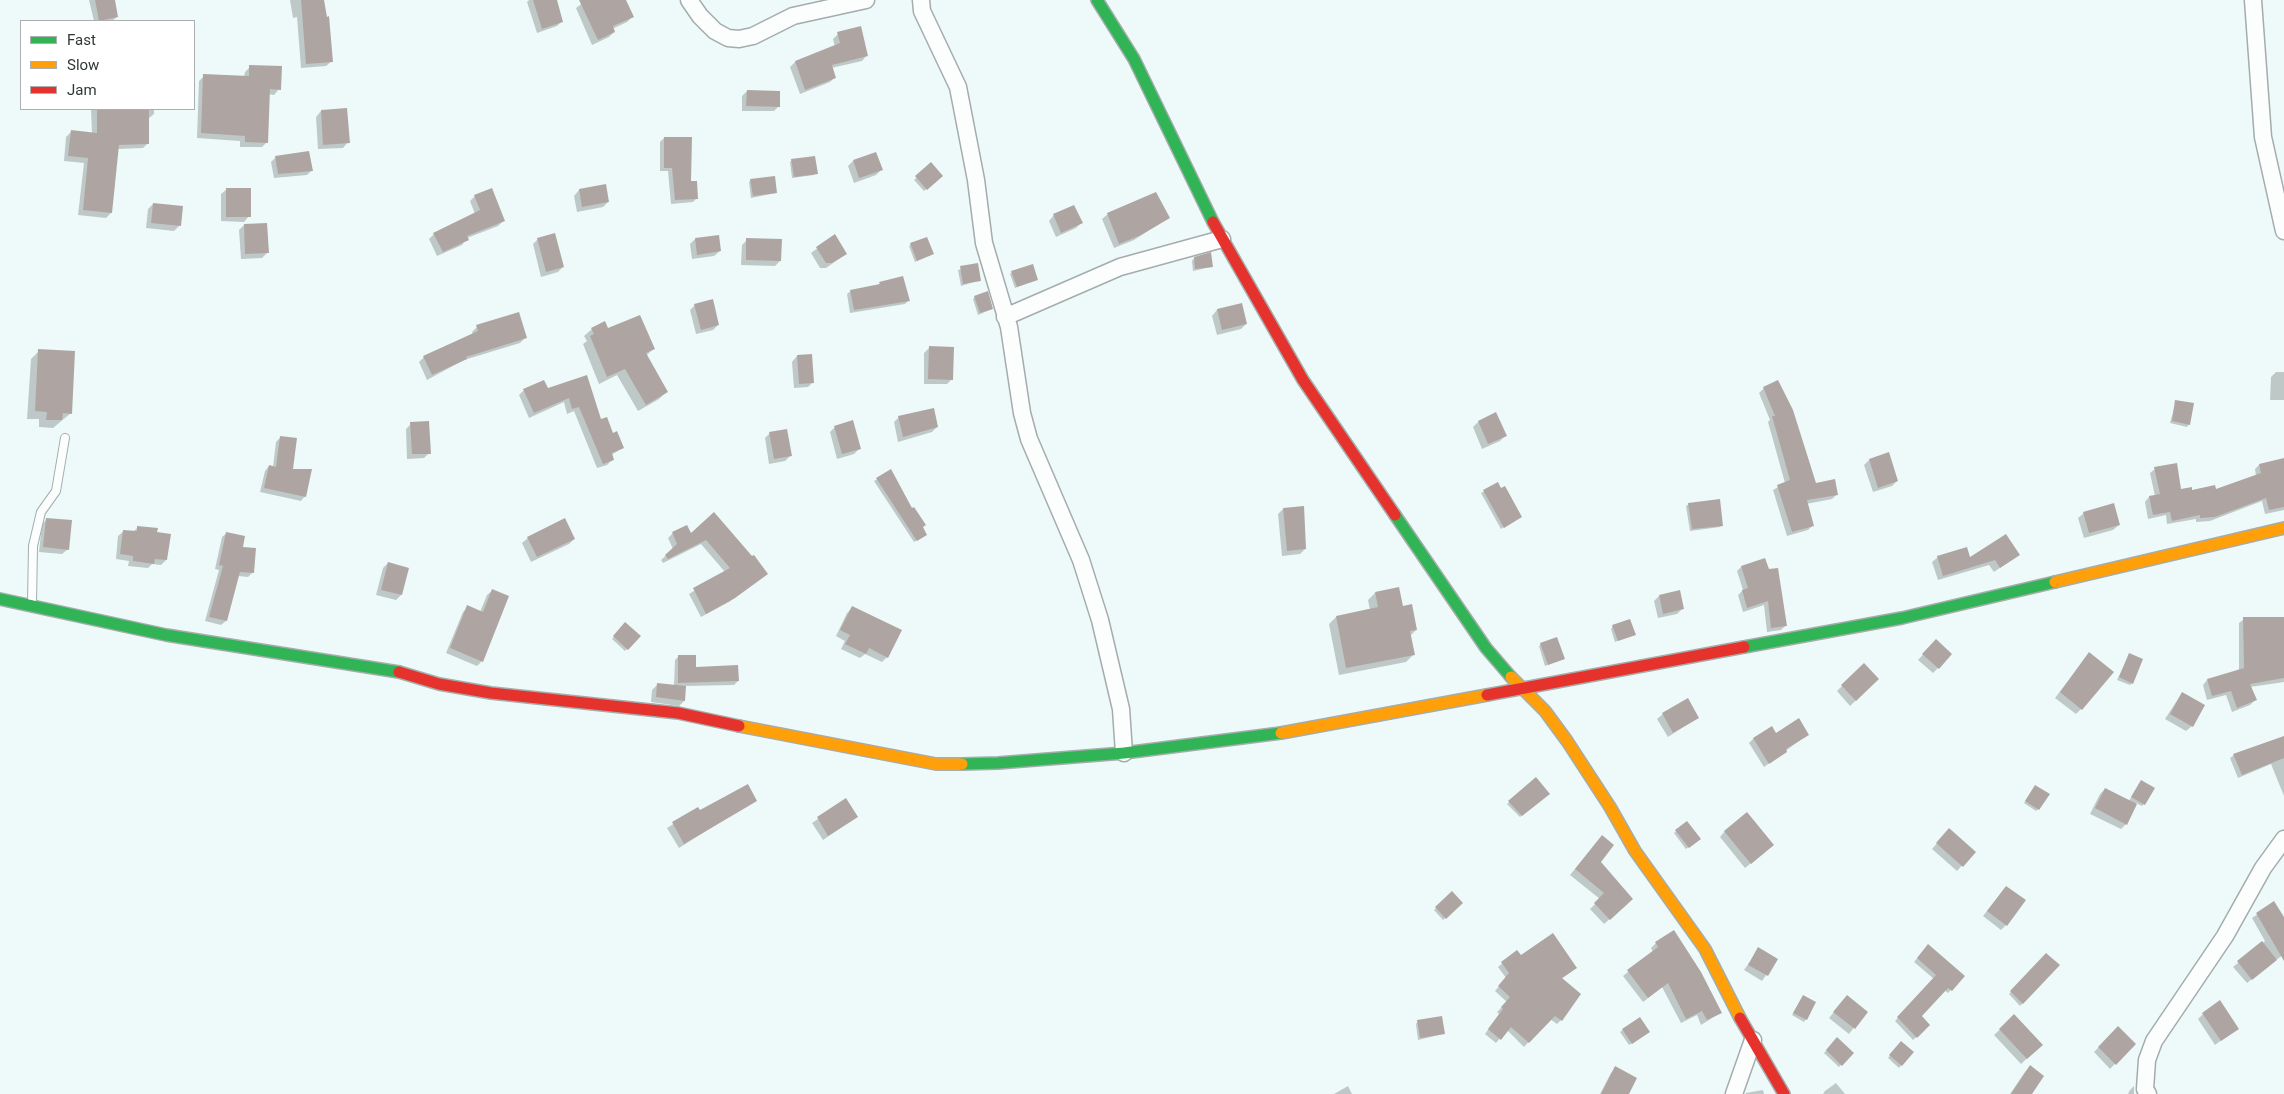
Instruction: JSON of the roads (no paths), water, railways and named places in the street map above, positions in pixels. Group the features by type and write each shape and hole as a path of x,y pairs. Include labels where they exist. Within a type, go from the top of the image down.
{"street":[{"path":"689,0 700,16 715,30 728,38 739,39 754,36 793,16 866,0"},
{"path":"921,0 922,11 944,54 960,94 976,180 984,243 1005,317 1010,327 1022,413 1029,439 1081,560 1100,620 1121,709 1124,753"},
{"path":"1097,0 1134,59 1222,238 1303,380 1486,648 1523,690 1545,711 1567,741 1610,807 1635,851 1705,949 1728,998 1784,1094"},
{"path":"2252,0 2263,137 2284,231"},
{"path":"1005,317 1120,267 1222,238"},
{"path":"0,599 166,635 391,670 439,684 490,693 678,714 823,744 936,764 998,763 1124,753 1309,730 1902,618 2284,528"},
{"path":"2148,1094 2145,1089 2147,1060 2154,1041 2225,936 2263,868 2284,839"},
{"path":"1734,1094 1753,1040"}],"lane":[{"path":"32,606 32,546 41,512 56,491 65,438"}]}
